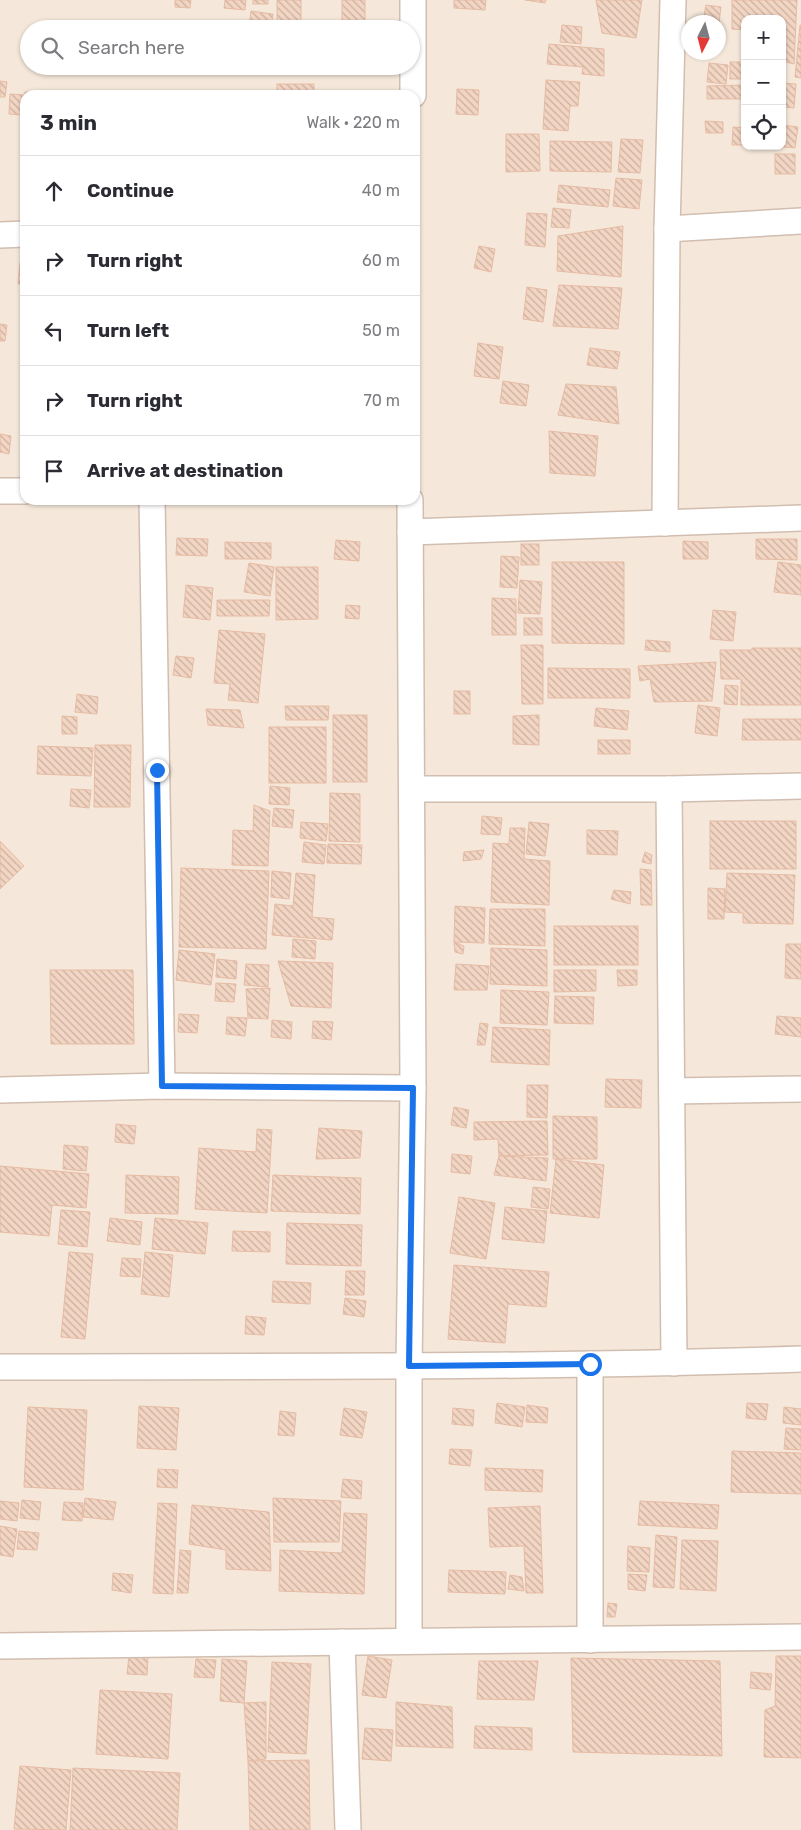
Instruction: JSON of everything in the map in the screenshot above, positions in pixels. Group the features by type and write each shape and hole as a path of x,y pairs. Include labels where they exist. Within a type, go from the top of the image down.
{"street":[{"path":"414,0 414,20"},
{"path":"665,522 667,228 673,0"},
{"path":"413,75 413,90"},
{"path":"667,228 801,221"},
{"path":"0,235 20,234"},
{"path":"0,491 20,491"},
{"path":"152,505 162,1086"},
{"path":"409,1641 409,1366 413,1088 410,505"},
{"path":"410,532 801,518"},
{"path":"412,789 669,789 801,786"},
{"path":"669,789 674,1363"},
{"path":"0,1090 162,1086 413,1088"},
{"path":"672,1091 801,1089"},
{"path":"0,1367 409,1366 674,1363 801,1359"},
{"path":"590,1364 590,1640"},
{"path":"0,1646 801,1638"},
{"path":"342,1642 348,1830"}],"shaded area":[{"path":"0,0 801,0 801,1830 0,1830"}],"building":[{"path":"175,0 191,0 190,8 175,7"},
{"path":"225,0 246,0 245,10 224,8"},
{"path":"253,0 268,0 268,4 253,4"},
{"path":"277,0 301,0 301,20 277,20"},
{"path":"342,0 365,0 365,20 342,20"},
{"path":"454,0 486,0 485,10 454,8"},
{"path":"525,0 546,0 545,3"},
{"path":"596,0 642,0 636,38 602,33"},
{"path":"732,0 797,0 794,64 786,62 786,15 741,15 741,30 732,29"},
{"path":"706,5 721,7 720,15 704,15"},
{"path":"251,11 273,14 272,20 250,20"},
{"path":"562,25 582,27 581,44 560,42"},
{"path":"801,25 801,78 795,77"},
{"path":"549,44 604,49 604,76 582,74 583,67 547,64"},
{"path":"730,62 741,62 741,79 730,79"},
{"path":"709,63 728,65 726,84 707,82"},
{"path":"546,80 580,82 578,106 570,106 568,131 543,129"},
{"path":"0,81 7,82 5,97 0,97"},
{"path":"786,83 796,84 794,108 786,107"},
{"path":"277,84 314,84 314,90 277,90"},
{"path":"741,85 741,99 707,99 707,86"},
{"path":"457,89 479,90 478,115 456,114"},
{"path":"10,94 20,95 20,115 9,114"},
{"path":"705,121 723,122 723,133 706,133"},
{"path":"786,126 798,127 795,148 786,147"},
{"path":"733,127 741,128 741,145 732,145"},
{"path":"506,134 539,134 540,171 506,172"},
{"path":"621,139 643,140 640,173 618,172"},
{"path":"550,141 612,142 611,172 550,171"},
{"path":"775,154 795,154 795,174 775,174"},
{"path":"616,178 642,180 639,209 613,206"},
{"path":"559,185 610,190 608,207 557,202"},
{"path":"553,208 571,210 569,228 551,227"},
{"path":"527,213 547,214 545,247 525,245"},
{"path":"623,226 621,277 557,271 558,236"},
{"path":"479,246 495,249 491,272 474,268"},
{"path":"20,263 20,284 18,284"},
{"path":"559,285 622,288 618,329 553,326"},
{"path":"527,287 547,290 543,322 523,319"},
{"path":"0,324 7,325 5,341 0,341"},
{"path":"478,343 503,347 499,379 474,376"},
{"path":"590,348 620,352 617,369 587,365"},
{"path":"503,381 529,385 526,406 500,403"},
{"path":"566,384 616,387 619,424 558,415"},
{"path":"549,431 598,436 595,476 550,473"},
{"path":"0,434 11,436 9,454 0,452"},
{"path":"177,538 208,539 207,556 176,555"},
{"path":"756,539 797,539 797,560 756,559"},
{"path":"336,540 360,542 359,561 334,559"},
{"path":"683,541 708,542 708,559 683,559"},
{"path":"225,542 271,543 271,559 225,559"},
{"path":"521,544 539,544 539,565 521,565"},
{"path":"501,556 519,557 517,588 500,587"},
{"path":"552,562 624,562 624,644 552,643"},
{"path":"778,562 801,565 801,595 774,592"},
{"path":"249,563 274,567 270,596 244,592"},
{"path":"276,567 318,567 318,619 276,620"},
{"path":"520,580 542,582 540,614 518,613"},
{"path":"186,585 213,588 210,620 183,617"},
{"path":"492,598 516,599 516,635 492,635"},
{"path":"217,600 270,600 269,616 217,616"},
{"path":"346,605 360,606 359,619 345,618"},
{"path":"713,610 736,612 733,641 710,639"},
{"path":"524,618 542,618 542,635 524,635"},
{"path":"219,630 265,634 258,703 228,700 230,684 214,683"},
{"path":"646,640 670,642 670,652 645,650"},
{"path":"521,645 543,645 543,704 522,704"},
{"path":"752,648 801,648 801,705 741,705 741,679 721,679 720,650 752,650"},
{"path":"176,656 194,658 191,678 173,675"},
{"path":"716,662 712,701 654,702 650,679 640,681 638,666"},
{"path":"548,668 630,669 630,698 548,698"},
{"path":"725,685 738,686 737,705 724,704"},
{"path":"454,691 470,691 470,714 454,714"},
{"path":"77,694 98,697 97,714 75,712"},
{"path":"698,705 720,708 717,736 695,733"},
{"path":"285,706 329,706 328,720 286,720"},
{"path":"596,708 629,711 627,730 594,726"},
{"path":"206,709 240,710 244,728 208,725"},
{"path":"333,715 367,715 367,782 333,782"},
{"path":"539,715 539,745 513,744 513,716"},
{"path":"62,716 77,717 77,734 62,734"},
{"path":"743,719 801,719 801,740 742,740"},
{"path":"269,727 326,727 326,783 269,783"},
{"path":"598,740 630,740 630,754 598,754"},
{"path":"95,745 131,745 130,807 94,807"},
{"path":"38,746 93,748 91,776 37,774"},
{"path":"270,786 290,788 289,805 269,804"},
{"path":"71,789 91,790 89,808 70,806"},
{"path":"330,793 360,794 360,842 329,841"},
{"path":"254,805 270,811 268,866 232,865 233,830 253,831"},
{"path":"274,808 294,810 292,828 272,826"},
{"path":"482,816 502,818 500,835 481,834"},
{"path":"710,821 796,821 796,869 710,869"},
{"path":"301,822 328,824 326,841 300,838"},
{"path":"529,822 549,824 545,856 526,854"},
{"path":"510,828 525,828 524,859 550,861 549,905 491,902 493,843 509,844"},
{"path":"587,830 618,831 617,855 587,854"},
{"path":"0,841 24,866 0,889"},
{"path":"304,842 326,845 324,864 302,862"},
{"path":"328,844 362,845 361,864 327,863"},
{"path":"484,850 481,859 463,861 464,852"},
{"path":"645,852 652,855 651,864 642,862"},
{"path":"181,868 269,871 266,949 179,947"},
{"path":"640,869 651,870 652,905 641,905"},
{"path":"272,871 291,873 289,899 271,897"},
{"path":"296,873 315,875 312,917 334,919 332,940 272,935 275,904 293,906"},
{"path":"727,873 795,875 793,924 743,923 743,913 725,912"},
{"path":"708,888 725,889 724,919 708,919"},
{"path":"614,890 631,892 630,904 611,899"},
{"path":"455,906 485,908 484,943 454,942"},
{"path":"490,909 545,909 545,946 489,944"},
{"path":"554,926 638,926 638,965 554,965"},
{"path":"293,939 316,941 315,959 292,957"},
{"path":"454,942 464,946 463,954 455,952"},
{"path":"786,944 801,944 801,979 785,978"},
{"path":"491,948 547,950 547,986 490,984"},
{"path":"179,950 215,954 211,985 176,980"},
{"path":"217,959 237,961 236,979 216,977"},
{"path":"278,961 333,963 331,1008 291,1006"},
{"path":"246,964 269,965 268,987 244,985"},
{"path":"456,964 489,966 487,990 454,990"},
{"path":"50,970 133,970 134,1044 51,1044"},
{"path":"554,970 596,970 596,991 554,992"},
{"path":"617,970 637,970 637,985 618,986"},
{"path":"216,983 236,984 234,1002 215,1001"},
{"path":"270,988 268,1019 248,1018 246,989"},
{"path":"501,990 549,992 547,1025 500,1023"},
{"path":"555,996 594,997 593,1024 554,1023"},
{"path":"179,1014 199,1015 197,1033 178,1032"},
{"path":"777,1016 801,1018 801,1037 775,1034"},
{"path":"227,1017 247,1018 245,1036 226,1034"},
{"path":"272,1020 292,1022 291,1039 271,1037"},
{"path":"313,1021 333,1022 331,1040 312,1038"},
{"path":"480,1023 488,1024 485,1045 477,1045"},
{"path":"493,1027 550,1030 549,1065 491,1062"},
{"path":"606,1079 642,1080 641,1108 605,1107"},
{"path":"527,1085 548,1085 547,1118 527,1117"},
{"path":"454,1107 469,1110 466,1128 451,1125"},
{"path":"553,1116 597,1117 597,1159 553,1159"},
{"path":"547,1121 548,1155 499,1156 498,1139 474,1140 474,1122"},
{"path":"116,1124 136,1126 134,1144 115,1142"},
{"path":"319,1128 362,1131 360,1158 316,1159"},
{"path":"257,1129 272,1130 267,1213 195,1209 199,1148 256,1152"},
{"path":"64,1145 88,1147 86,1171 63,1169"},
{"path":"452,1154 472,1156 470,1174 451,1172"},
{"path":"499,1156 548,1158 546,1181 494,1175"},
{"path":"556,1159 604,1165 599,1218 550,1213"},
{"path":"0,1166 89,1174 86,1208 52,1205 49,1236 0,1232"},
{"path":"126,1175 179,1177 178,1214 125,1213"},
{"path":"273,1175 361,1178 360,1214 271,1211"},
{"path":"533,1187 550,1189 548,1209 531,1207"},
{"path":"459,1197 495,1203 486,1259 450,1253"},
{"path":"505,1207 547,1211 544,1243 502,1239"},
{"path":"61,1210 90,1212 87,1247 58,1244"},
{"path":"110,1218 142,1222 140,1245 107,1241"},
{"path":"155,1218 208,1223 205,1254 152,1249"},
{"path":"287,1223 362,1225 361,1266 286,1264"},
{"path":"233,1231 270,1232 270,1252 232,1251"},
{"path":"69,1252 93,1254 85,1339 61,1337"},
{"path":"145,1252 173,1255 169,1297 141,1294"},
{"path":"122,1258 141,1259 140,1277 120,1276"},
{"path":"454,1265 549,1272 546,1307 508,1304 505,1343 448,1339"},
{"path":"346,1271 365,1271 364,1295 345,1295"},
{"path":"273,1281 311,1283 310,1304 272,1302"},
{"path":"345,1298 366,1301 364,1317 343,1314"},
{"path":"246,1316 266,1318 264,1335 245,1334"},
{"path":"497,1403 525,1407 522,1427 495,1423"},
{"path":"747,1403 768,1404 766,1420 746,1418"},
{"path":"527,1405 548,1408 547,1423 526,1422"},
{"path":"139,1406 179,1408 176,1450 137,1448"},
{"path":"28,1407 87,1410 83,1490 24,1487"},
{"path":"784,1407 801,1409 801,1425 783,1423"},
{"path":"344,1408 367,1412 362,1438 340,1435"},
{"path":"453,1408 474,1410 473,1426 452,1424"},
{"path":"280,1411 296,1413 294,1436 278,1435"},
{"path":"786,1428 801,1429 801,1450 784,1449"},
{"path":"450,1449 472,1450 470,1466 449,1464"},
{"path":"732,1451 801,1453 801,1494 731,1492"},
{"path":"485,1468 543,1470 542,1492 485,1490"},
{"path":"158,1469 178,1470 177,1488 157,1487"},
{"path":"343,1479 362,1481 361,1499 341,1497"},
{"path":"85,1498 116,1502 113,1520 83,1517"},
{"path":"273,1498 341,1501 339,1542 274,1542"},
{"path":"22,1500 41,1502 39,1520 20,1518"},
{"path":"0,1501 19,1503 17,1521 0,1519"},
{"path":"640,1501 719,1505 717,1529 638,1525"},
{"path":"64,1502 83,1503 82,1521 62,1520"},
{"path":"158,1503 177,1504 173,1594 153,1593"},
{"path":"192,1505 269,1512 271,1571 226,1569 226,1550 189,1544"},
{"path":"540,1506 543,1593 526,1593 524,1546 490,1547 488,1508"},
{"path":"344,1513 367,1514 364,1594 279,1591 280,1550 342,1553"},
{"path":"0,1526 17,1529 13,1557 0,1555"},
{"path":"19,1531 39,1533 37,1550 17,1549"},
{"path":"656,1535 677,1537 674,1588 653,1587"},
{"path":"682,1540 718,1541 716,1591 680,1589"},
{"path":"628,1546 650,1548 649,1572 627,1571"},
{"path":"180,1550 191,1551 188,1593 177,1593"},
{"path":"449,1570 506,1572 505,1594 448,1592"},
{"path":"113,1573 133,1575 131,1593 112,1590"},
{"path":"628,1574 647,1575 645,1591 628,1589"},
{"path":"510,1575 522,1577 524,1591 508,1589"},
{"path":"608,1603 617,1604 615,1617 607,1617"},
{"path":"129,1656 148,1657 147,1675 127,1674"},
{"path":"368,1656 392,1660 386,1698 362,1695"},
{"path":"776,1656 801,1656 801,1758 764,1757 765,1710 775,1706"},
{"path":"571,1658 720,1661 722,1756 573,1752"},
{"path":"196,1659 216,1660 214,1678 194,1677"},
{"path":"222,1659 247,1661 244,1703 220,1701"},
{"path":"479,1661 538,1661 534,1700 477,1699"},
{"path":"272,1662 311,1664 306,1754 268,1752"},
{"path":"751,1672 772,1674 770,1690 750,1688"},
{"path":"100,1690 172,1694 168,1759 96,1754"},
{"path":"266,1702 266,1759 248,1761 244,1703"},
{"path":"396,1702 452,1707 453,1748 396,1746"},
{"path":"475,1726 532,1728 532,1750 474,1748"},
{"path":"365,1728 393,1730 391,1761 362,1759"},
{"path":"309,1760 310,1830 250,1830 248,1761"},
{"path":"20,1766 71,1770 66,1830 14,1829"},
{"path":"73,1768 180,1773 177,1830 70,1830"}],"route":[{"path":"157,770 162,1086 413,1088 409,1366 590,1364"}]}
